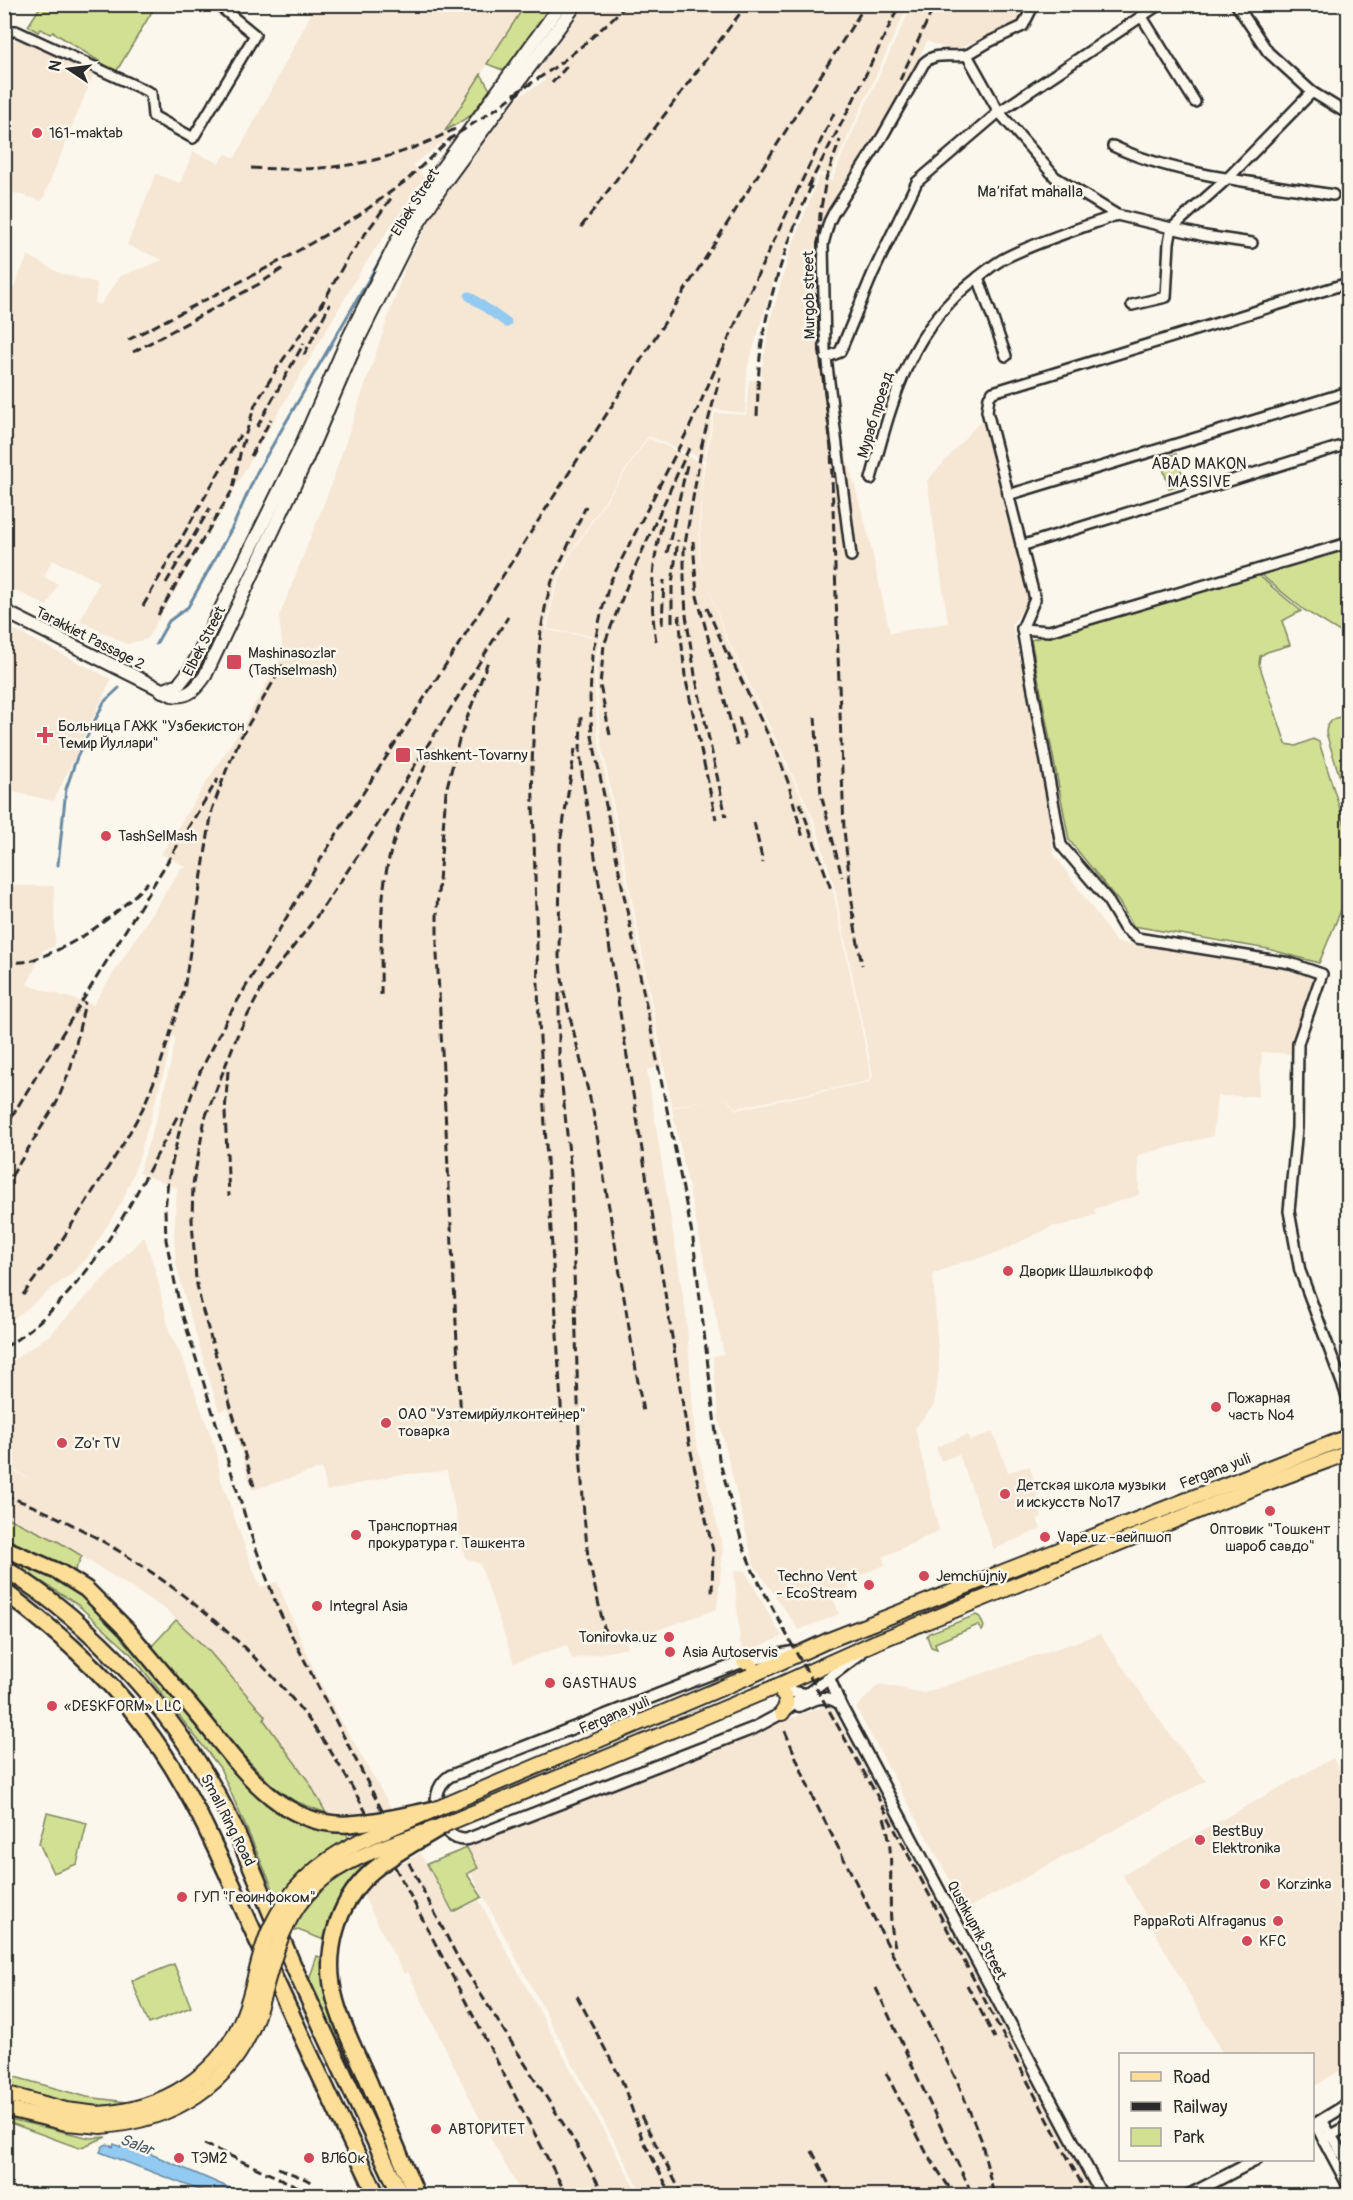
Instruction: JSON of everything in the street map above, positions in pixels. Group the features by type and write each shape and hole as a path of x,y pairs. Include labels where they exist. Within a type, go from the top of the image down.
{"highway":[{"path":"4,1548 59,1572 87,1589 126,1629 243,1770 265,1792 287,1808 308,1818 328,1823 349,1824 435,1809"},
{"name":"Small Ring Road","path":"4,1568 55,1605 122,1665 156,1704 204,1773 238,1837 298,1976 402,2196"},
{"name":"Small Ring Road","path":"4,1591 78,1652 109,1682 144,1724 187,1790 238,1896 302,2040 377,2196"},
{"path":"417,2196 334,1998 331,1963 337,1925 354,1891 370,1873 444,1825"},
{"path":"402,2196 411,2180"}],"main road":[{"name":"Elbek Street","path":"162,691 179,684 191,669 299,451 347,341 402,233 435,178 561,4"},
{"name":"Elbek Street","path":"162,691 179,696 185,695 194,690 205,676 308,458 355,346 409,238 444,183 576,4"},
{"name":"Tarakkiet Passage 2","path":"4,611 162,691"},
{"name":"Fergana yuli","path":"4,2108 66,2123 100,2120 160,2101 191,2083 209,2068 230,2041 241,2022 268,1935 280,1911 300,1883 319,1865 341,1850 750,1676 805,1650 1348,1437"},
{"name":"Fergana yuli","path":"4,2093 100,2120 128,2123 153,2117 189,2100 210,2085 234,2058 247,2037 257,2015 281,1936 305,1896 322,1880 345,1864 773,1688 876,1642 1264,1484 1348,1453"},
{"path":"744,1661 752,1667 750,1676"},
{"path":"773,1688 786,1698 786,1706 782,1713"}],"street":[{"path":"4,31 16,31 151,93 153,116 193,138 255,35 217,4"},
{"path":"1034,4 1023,26 967,56 999,112 1055,177 1117,214 1205,236 1252,243"},
{"name":"Murgob street","path":"830,356 840,352 873,273 917,182 999,112 1160,4"},
{"path":"1236,4 1268,52 1312,92 1348,114"},
{"path":"1142,17 1195,102"},
{"name":"Murgob street","path":"851,556 825,350 823,244 825,232 834,213 882,137 924,63 931,56 944,55 953,58 967,56"},
{"path":"1132,305 1166,297 1172,228 1228,178 1312,92"},
{"path":"1113,146 1132,155 1228,178 1333,195"},
{"name":"Мураб проезд","path":"872,479 896,390 908,362 940,313 966,287 1005,258 1117,214"},
{"path":"978,278 1006,356"},
{"path":"1348,283 993,392 989,397 987,411 1035,599 1022,629 1061,845 1107,898 1124,928 1137,938 1290,963 1322,974 1298,1043 1297,1128 1289,1211 1300,1271 1348,1399"},
{"path":"1008,495 1348,392"},
{"path":"1021,546 1348,444"},
{"path":"1022,629 1049,631 1348,543"},
{"path":"782,1713 876,1642"},
{"path":"805,1650 744,1661 450,1776 440,1785 436,1796 437,1810 444,1826 456,1838 468,1839 753,1728 820,1696"},
{"name":"Qushkuprik Street","path":"829,1678 840,1704 1102,2196"},
{"path":"773,1688 820,1696 840,1704"},
{"path":"1348,2104 1317,2123 1348,2164"},
{"path":"1328,2137 1348,2126"},
{"path":"1328,2137 1348,2186"},
{"path":"1187,2196 1254,2161"},
{"path":"1094,2180 1108,2196"}],"shaded area":[{"path":"316,5 525,5 445,131 449,137 413,165 424,178 363,267 147,639 127,644 80,621 99,582 80,572 52,560 44,577 58,584 47,606 5,585 5,307 28,255 59,273 97,283 95,303 100,305 121,276 163,260 127,245 156,174 180,183 193,152 219,163 226,154 235,158"},
{"path":"586,5 908,5 830,176 818,173 781,257 747,369 745,413 714,409 704,459 648,436 566,559 553,592 545,630 600,638 594,668 598,738 662,1066 647,1070 686,1315 695,1437 723,1548 717,1609 626,1641 628,1648 572,1659 567,1645 514,1663 480,1564 465,1558 447,1471 395,1475 327,1491 322,1468 252,1490 228,1408 219,1411 176,1264 174,1234 177,1188 139,1173 162,1101 176,1038 168,1033 166,1036 172,1039 167,1061 138,1161 123,1200 87,1258 5,1326 4,886 54,886 55,946 43,950 27,985 93,1005 182,867 188,868 161,854 246,720 279,662 283,652 279,617 330,488 407,262 441,201 517,98 546,80 537,72"},
{"path":"912,5 1028,5 1018,24 951,51 927,41 885,127 848,187 836,183 852,190 827,237 828,354 844,447 868,534 890,633 948,623 927,481 986,415 1031,599 1012,624 1034,725 1054,854 1116,942 1277,964 1316,974 1291,1054 1262,1052 1258,1096 1217,1096 1213,1136 1138,1155 1139,1195 1094,1209 1096,1215 1053,1226 995,1254 963,1262 933,1274 939,1370 934,1405 915,1428 939,1531 883,1557 885,1565 846,1581 849,1588 832,1595 839,1614 799,1630 754,1565 719,1421 713,1357 724,1354 672,1108 713,1098 672,1107 600,735 596,669 602,637 547,629 555,591 568,558 648,438 703,463 700,500 699,558 705,577 700,559 701,497 705,462 715,413 746,415 749,380 762,380 771,317 790,252 819,176 832,181","holes":["705,578 725,633 814,820 835,890 873,1076 869,1082 736,1110 723,1095 736,1108 868,1081 871,1075 833,891 810,816 725,636"]},
{"name":"161-maktab","path":"5,40 22,40 93,75 42,201 5,190"},
{"name":"Больница ГАЖК \"Узбекистон Темир Йуллари\"","path":"4,625 111,679 54,801 5,790"},
{"path":"144,1236 156,1273 170,1334 184,1362 217,1453 220,1477 252,1567 261,1587 277,1582 317,1678 391,1808 348,1814 327,1814 309,1782 264,1719 265,1715 208,1650 168,1611 59,1542 5,1516 4,1467 34,1481 5,1465 5,1366 51,1334"},
{"name":"Детская школа музыки и искусств №17","path":"993,1432 1008,1472 1030,1466 1042,1517 1037,1519 1041,1529 994,1549 959,1454 941,1461 936,1447 968,1435 970,1441"},
{"path":"734,1570 745,1571 782,1637 745,1652 740,1643"},
{"path":"1100,1634 1167,1731 1206,1781 966,1909 856,1708 879,1684 924,1693"},
{"path":"830,1704 1093,2195 643,2195 458,1849 576,1796"},
{"path":"1333,1758 1348,1785 1348,2066 1314,2086 1314,2053 1222,2053 1123,1875"},
{"path":"420,1853 453,1914 479,1900 639,2195 522,2195 477,2113 408,1972 404,1974 363,1895 377,1880"}],"green space":[{"path":"42,4 156,5 116,72 53,32 50,34 41,29 38,32 28,26"},
{"path":"525,5 555,5 505,71 487,64"},
{"path":"481,74 490,90 470,116 445,131"},
{"path":"1176,454 1185,483 1169,488 1160,458"},
{"path":"1348,548 1348,637 1304,610 1260,574"},
{"path":"1258,575 1301,611 1282,621 1290,645 1260,656 1259,664 1286,744 1296,746 1313,739 1319,742 1348,835 1348,893 1319,963 1268,949 1133,926 1119,902 1069,840 1031,640"},
{"path":"1348,714 1348,803 1326,728 1336,718"},
{"path":"4,1516 59,1542 82,1556 74,1572 5,1539"},
{"path":"7,1554 40,1569 94,1602 260,1798 282,1814 304,1825 346,1832 361,1870 338,1903 324,1940 298,1930 292,1932 220,1768 130,1653 78,1605 5,1558"},
{"path":"976,1615 980,1617 984,1627 982,1631 978,1625 935,1643 937,1649 931,1647 927,1636 929,1633"},
{"path":"176,1620 208,1650 265,1716 264,1720 309,1782 326,1813 295,1801 273,1786 245,1757 151,1647"},
{"path":"47,1813 87,1823 77,1864 53,1873 39,1843"},
{"path":"467,1848 478,1868 467,1874 482,1897 453,1912 427,1864"},
{"path":"317,1956 323,1958 323,1980 329,2009 395,2159 309,1980"},
{"path":"174,1964 191,2007 149,2024 132,1981"},
{"path":"4,2074 87,2097 135,2103 97,2106 98,2111 5,2088"},
{"path":"5,2118 90,2138 106,2137 79,2148 5,2121"}],"water":[{"name":"Salar","path":"123,2142 246,2195 212,2195 100,2152 107,2144 121,2147"}],"waterway":[{"path":"156,644 169,621 188,607 233,526 257,472 387,248"},
{"path":"469,296 507,323"},
{"path":"58,865 66,789 77,757 104,702 119,688"}],"railway":[{"path":"514,94 574,53 627,4"},
{"path":"581,227 747,4"},
{"path":"605,2196 578,2147 459,1960 278,1609 250,1532 180,1307 166,1240 165,1210 168,1180 181,1124 200,1072 228,1017 322,857 594,434 866,4"},
{"path":"808,187 900,4"},
{"path":"900,80 935,4"},
{"path":"552,83 570,63"},
{"path":"128,340 284,259 359,215 407,180 451,138 521,90"},
{"path":"834,113 748,295 691,424 610,582 592,655 590,699 592,736 693,1239 719,1459 743,1546 753,1571 797,1654 874,1790 1088,2196"},
{"path":"251,168 306,169 356,164 404,151 455,129"},
{"path":"815,302 820,214 826,179 840,140"},
{"path":"757,416 760,357 768,312 788,245 813,182"},
{"path":"320,308 347,259 392,197"},
{"path":"133,352 259,284 285,267"},
{"path":"815,294 831,449 844,830 854,919"},
{"path":"158,615 233,489 241,449 255,405 324,300"},
{"path":"304,355 330,304"},
{"path":"257,427 304,343"},
{"path":"701,447 720,377"},
{"path":"251,456 271,419"},
{"path":"143,606 240,435"},
{"path":"703,440 684,550 686,615 695,675 726,817"},
{"path":"610,735 600,685 604,645 630,578 690,446"},
{"path":"667,553 687,465"},
{"path":"562,1422 539,1021 532,766 535,694 546,603 552,581 586,506"},
{"path":"166,583 210,508"},
{"path":"656,641 652,594 657,548 664,517"},
{"path":"672,622 672,584 678,540"},
{"path":"693,541 697,596 737,746"},
{"path":"662,625 664,580"},
{"path":"707,608 730,661"},
{"path":"679,615 685,676 716,819"},
{"path":"254,1486 202,1308 196,1280 192,1220 193,1184 205,1118 237,1036 263,986 317,916 365,845 508,617"},
{"path":"728,653 778,755 803,838"},
{"path":"461,1420 437,954 437,907 446,791 459,740 488,661"},
{"path":"23,1295 53,1254 125,1141 143,1108 158,1072 184,990 212,810 241,737 283,665"},
{"path":"581,717 580,751 583,782 689,1443 713,1551 712,1594"},
{"path":"739,717 746,743"},
{"path":"815,717 821,794 842,877"},
{"path":"381,995 382,923 387,868 400,824 434,748"},
{"path":"575,749 560,844 559,957 564,992 593,1111 643,1412"},
{"path":"4,1129 218,779"},
{"path":"800,803 832,892"},
{"path":"754,822 763,863"},
{"path":"4,963 32,960 64,947 95,928 148,882"},
{"path":"852,911 862,965"},
{"path":"559,993 559,1056 571,1173 579,1434 584,1515 588,1557 605,1632"},
{"path":"4,1188 57,1102 71,1067 85,1002"},
{"path":"228,1071 225,1112 229,1196"},
{"path":"4,1348 34,1326 61,1301 85,1273 144,1180 178,1115"},
{"path":"4,1495 86,1532 167,1583 241,1645 274,1677 302,1711 333,1755 360,1801 567,2196"},
{"path":"785,1731 812,1796 958,2083 981,2139 994,2196"},
{"path":"884,1818 890,1850 891,1914 895,1946"},
{"path":"967,1985 995,2038"},
{"path":"876,1988 973,2196"},
{"path":"577,1996 622,2081 642,2138 672,2196"},
{"path":"886,2073 927,2154 955,2196"},
{"path":"641,2116 683,2196"},
{"path":"204,2144 318,2196"},
{"path":"812,2151 835,2196"},
{"path":"278,2168 315,2183"}],"place":[{"name":"161-maktab","path":"37,133"},
{"name":"Mashinasozlar (Tashselmash)","path":"234,662"},
{"name":"Больница ГАЖК \"Узбекистон Темир Йуллари\"","path":"45,735"},
{"name":"Tashkent-Tovarny","path":"403,755"},
{"name":"TashSelМash","path":"106,836"},
{"name":"Дворик Шашлыкофф","path":"1008,1271"},
{"name":"Пожарная часть №4","path":"1216,1407"},
{"name":"ОАО \"Узтемирйулконтейнер\" товарка","path":"386,1423"},
{"name":"Zo'r TV","path":"62,1443"},
{"name":"Детская школа музыки и искусств №17","path":"1005,1494"},
{"name":"Оптовик \"Тошкент шароб савдо\"","path":"1270,1511"},
{"name":"Транспортная прокуратура г. Ташкента","path":"356,1535"},
{"name":"Vape.uz -вейпшоп","path":"1045,1537"},
{"name":"Jemchujniy","path":"924,1576"},
{"name":"Techno Vent - EcoStream","path":"869,1585"},
{"name":"Integral Asia","path":"317,1606"},
{"name":"Tonirovka.uz","path":"669,1637"},
{"name":"Asia Autoservis","path":"670,1652"},
{"name":"GASTHAUS","path":"550,1683"},
{"name":"«DESKFORM» LLC","path":"52,1706"},
{"name":"BestBuy Elektronika","path":"1200,1840"},
{"name":"Korzinka","path":"1265,1884"},
{"name":"ГУП \"Геоинфоком\"","path":"182,1897"},
{"name":"PappaRoti Alfraganus","path":"1278,1921"},
{"name":"KFC","path":"1247,1941"},
{"name":"АВТОРИТЕТ","path":"436,2129"},
{"name":"ТЭМ2","path":"179,2158"},
{"name":"ВЛ60к","path":"309,2158"}],"district":[{"name":"Maʼrifat mahalla","path":"1030,191"},
{"name":"ABAD MAKON MASSIVE","path":"1199,472"}]}
